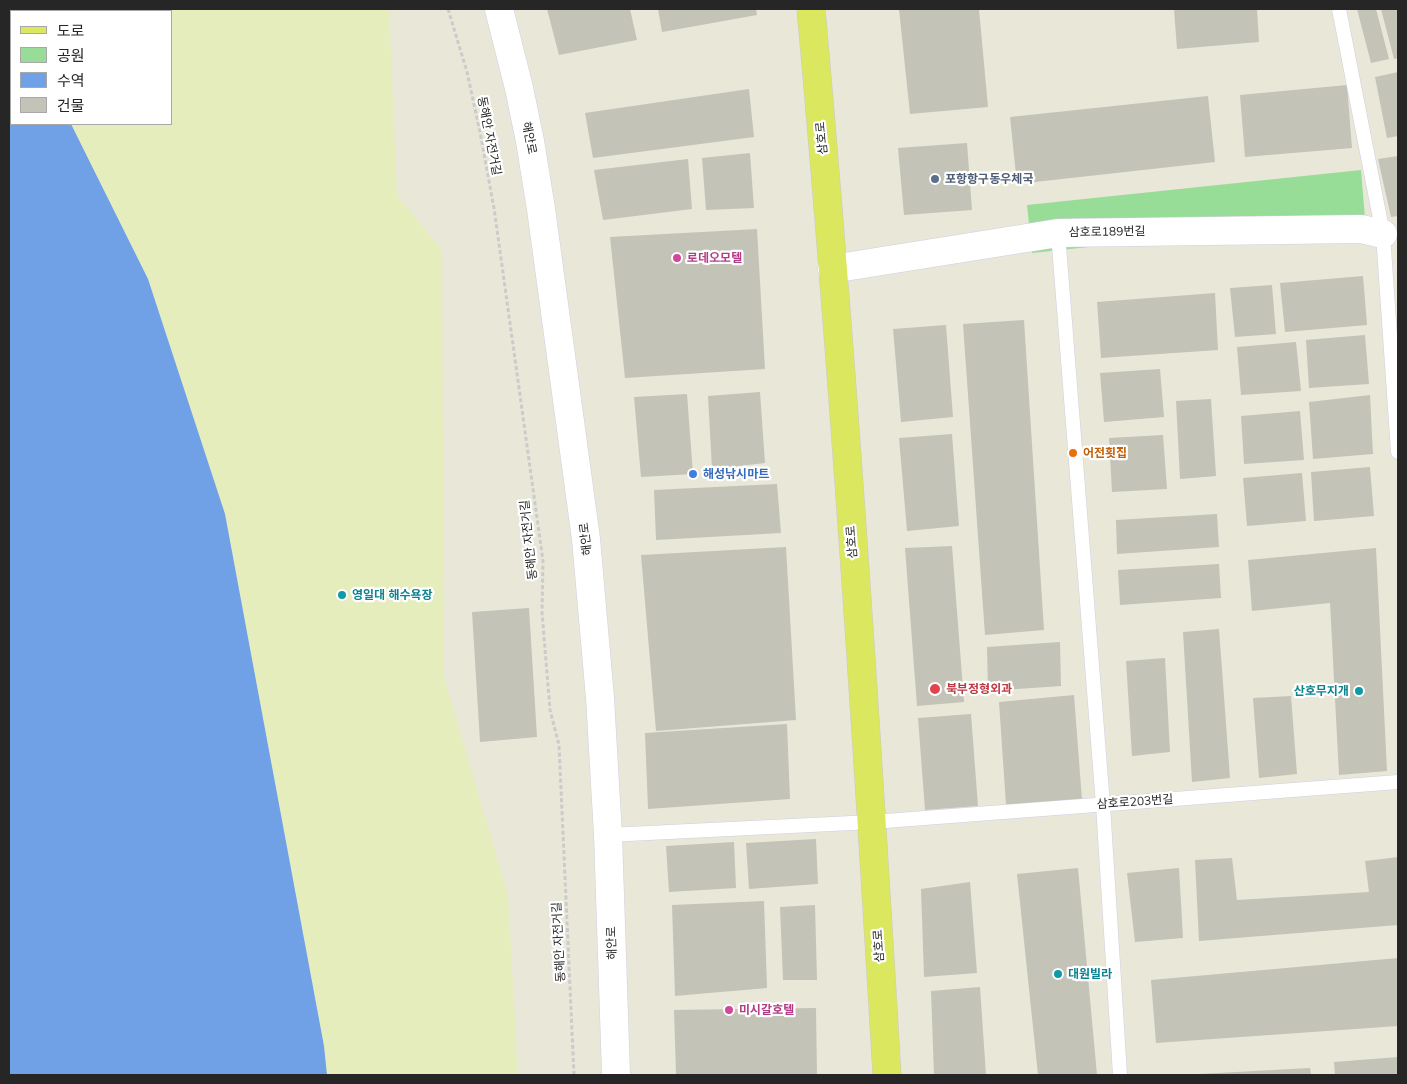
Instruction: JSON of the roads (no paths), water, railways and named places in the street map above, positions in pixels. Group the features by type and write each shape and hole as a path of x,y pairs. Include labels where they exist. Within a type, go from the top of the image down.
{"main road":[{"name":"삼호로","path":"812,9 872,822 887,1075"}],"street":[{"name":"해안로","path":"499,9 530,141 572,435 594,620 608,835 616,1075"},
{"name":"삼호로189번길","path":"832,269 1058,233 1361,229 1383,234"}],"lane":[{"path":"1339,9 1383,234 1398,452"},
{"path":"1058,233 1103,805 1120,1075"},
{"name":"삼호로203번길","path":"608,835 872,822 1398,782"}],"water":[{"path":"9,9 15,9 10,10 10,125 71,125 148,279 225,514 324,1046 327,1075 9,1075"}],"place":[{"name":"포항항구동우체국","path":"935,179"},
{"name":"로데오모텔","path":"677,258"},
{"name":"어전횟집","path":"1073,453"},
{"name":"해성낚시마트","path":"693,474"},
{"name":"영일대 해수욕장","path":"342,595"},
{"name":"북부정형외과","path":"935,689"},
{"name":"산호무지개","path":"1359,691"},
{"name":"대원빌라","path":"1058,974"},
{"name":"미시갈호텔","path":"729,1010"}]}
